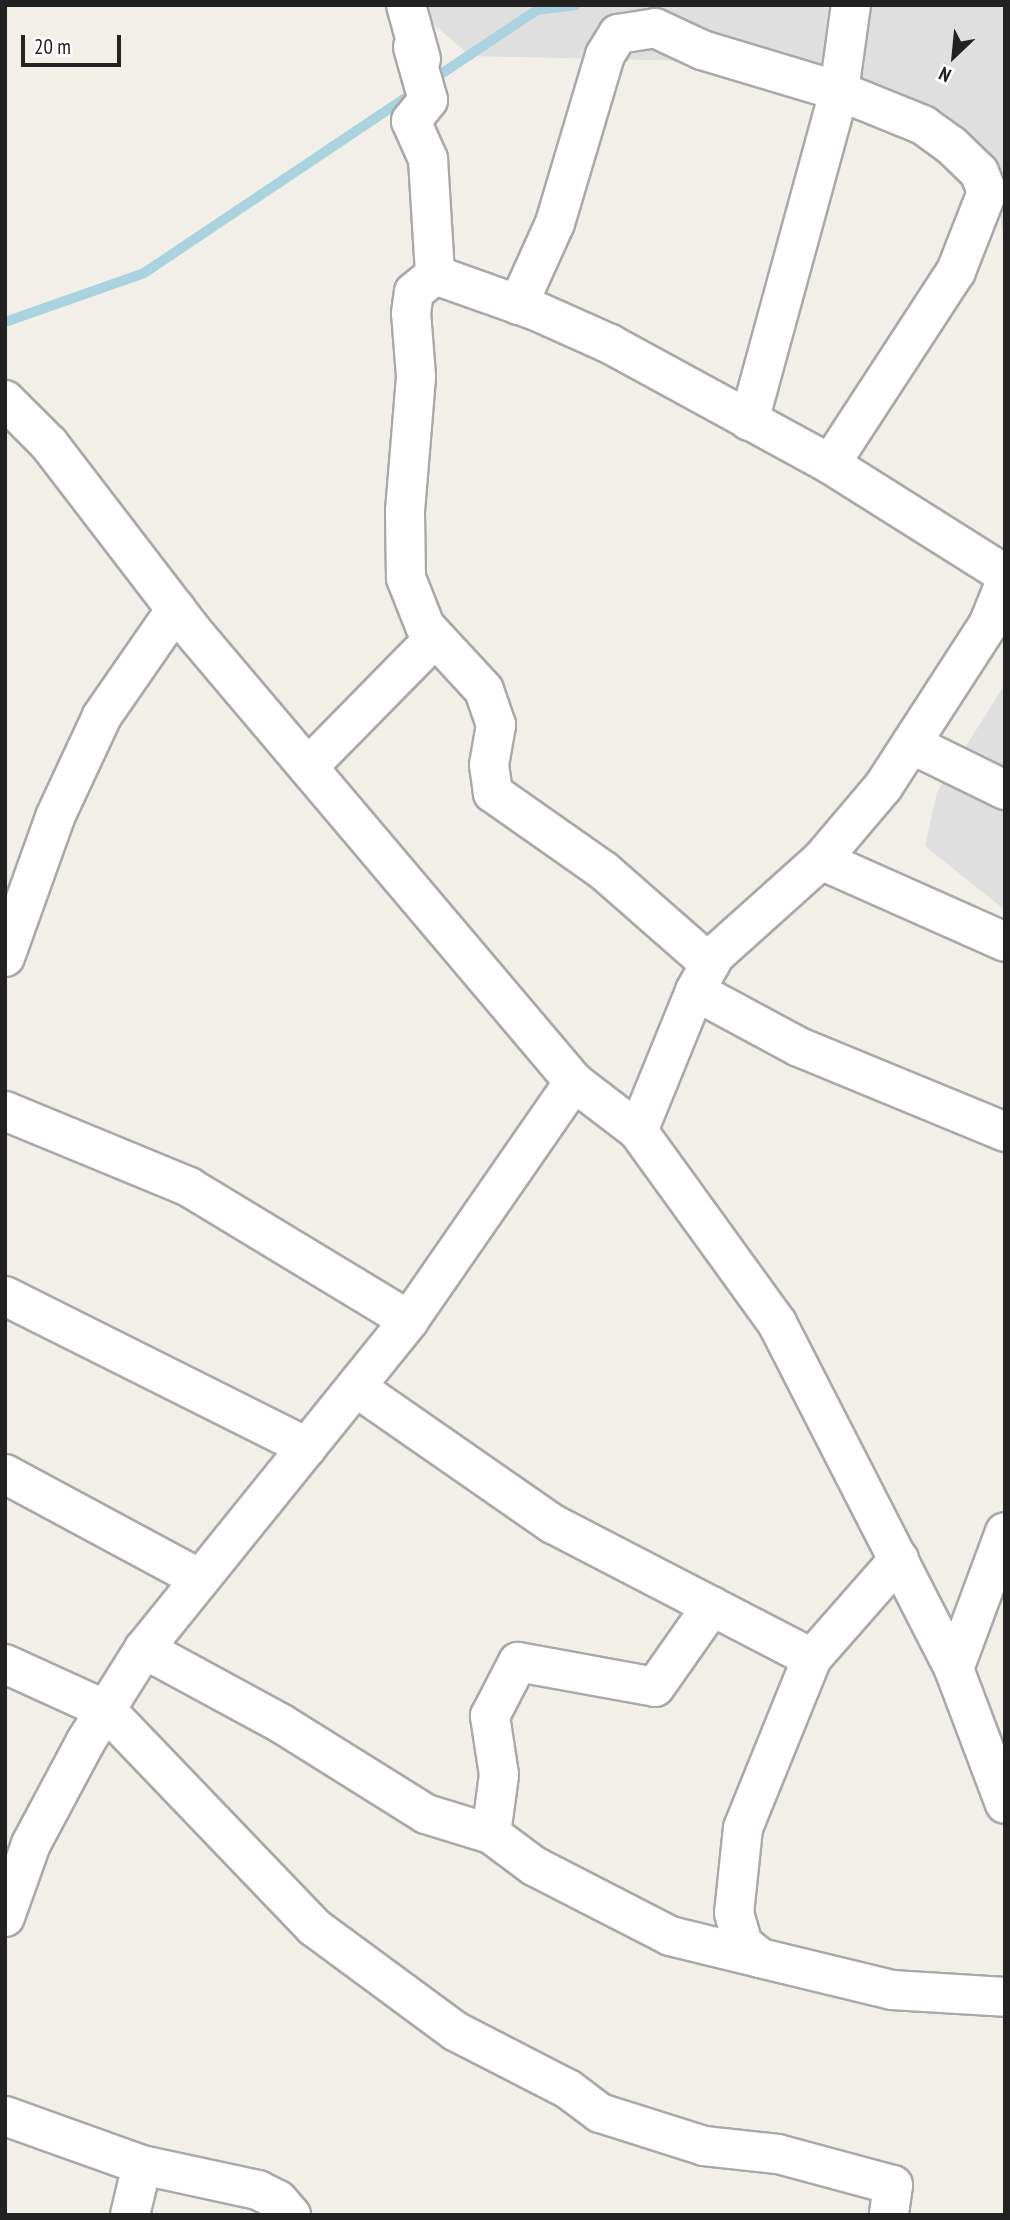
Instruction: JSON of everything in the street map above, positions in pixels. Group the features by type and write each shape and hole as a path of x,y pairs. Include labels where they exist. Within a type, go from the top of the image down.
{"street":[{"path":"406,5 428,100 411,121 428,159 435,275"},
{"path":"749,421 839,91 851,5"},
{"path":"517,305 555,223 605,55 618,34 655,28 702,50 839,91 923,125 942,138 979,172 987,192 956,271 830,464"},
{"path":"435,275 517,305 610,344 830,464 1005,574"},
{"path":"435,275 414,292 411,313 416,376 405,511 406,578 434,639 484,690 496,725 489,765 493,793 604,871 703,977 799,1046 1005,1132"},
{"path":"5,400 49,444 176,609 574,1082 638,1131 777,1323 954,1669 1005,1804"},
{"path":"638,1131 703,977 821,860 883,787 988,625 1005,583"},
{"path":"5,957 55,817 102,716 176,609"},
{"path":"308,767 434,639"},
{"path":"911,744 1005,790"},
{"path":"821,860 1005,942"},
{"path":"5,1917 31,1844 106,1710 144,1649 357,1388 409,1320 574,1082"},
{"path":"5,1111 103,1156 189,1187 409,1320"},
{"path":"5,1296 307,1447"},
{"path":"357,1388 553,1524 811,1658"},
{"path":"5,1474 200,1578"},
{"path":"954,1669 1005,1532"},
{"path":"760,1958 743,1944 734,1913 743,1828 811,1658 899,1559"},
{"path":"491,1834 499,1775 490,1716 518,1662 655,1687 712,1606"},
{"path":"144,1649 282,1724 426,1814 491,1834 534,1866 670,1936 892,1990 1005,1997"},
{"path":"5,1664 106,1710 314,1927 455,2031 568,2089 600,2113 704,2146 778,2154 892,2185 889,2215"},
{"path":"5,2116 142,2165 258,2190 278,2200 291,2215"},
{"path":"130,2215 142,2165"}],"shaded area":[{"path":"412,5 1005,5 1005,253 997,191 925,139 692,61 470,56"},
{"path":"1005,684 1005,910 925,846 937,792"}],"waterway":[{"path":"432,80 537,10 575,5"},
{"path":"5,322 144,273 414,92"}]}
